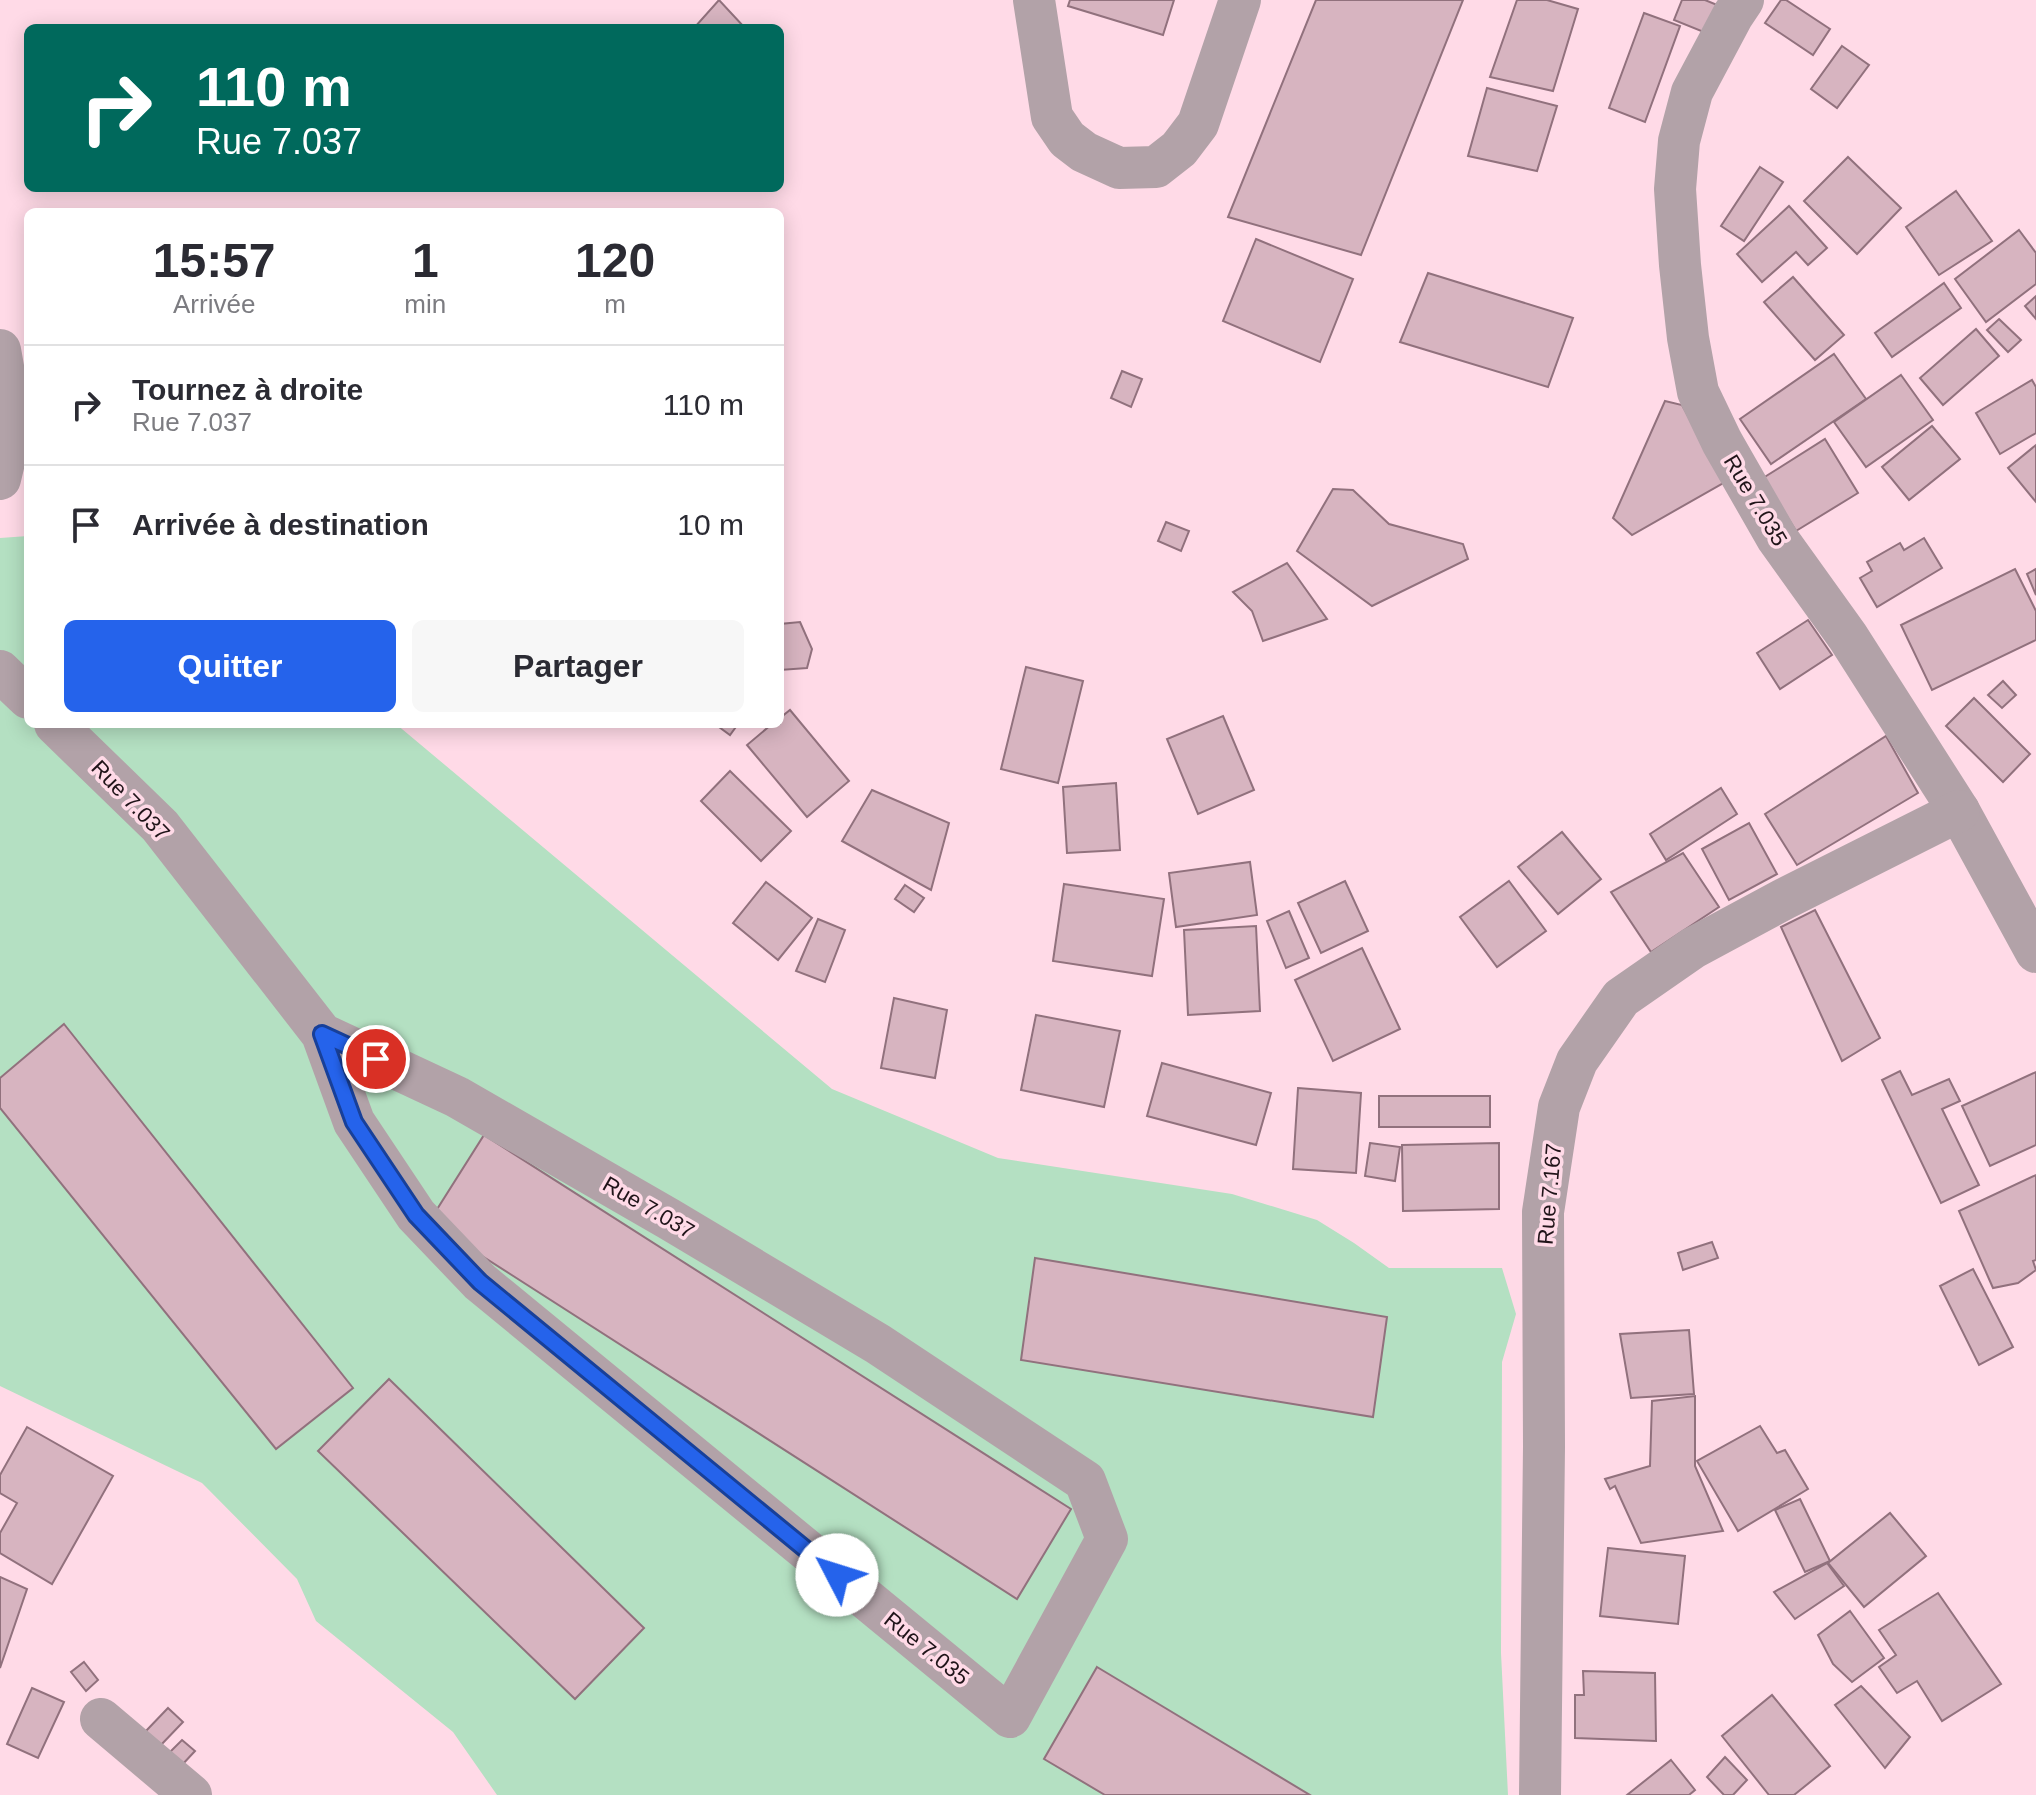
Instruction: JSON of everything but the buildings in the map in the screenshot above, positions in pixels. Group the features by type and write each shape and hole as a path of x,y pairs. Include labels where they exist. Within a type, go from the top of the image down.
{"street":[{"path":"1034,0 1052,117 1075,146 1119,168 1156,167 1179,149 1198,124 1240,0"},
{"name":"Rue 7.035","path":"1743,0 1692,92 1679,141 1675,189 1679,250 1688,338 1698,392 1722,442 1777,538 1848,637 1959,811 2036,952"},
{"path":"0,350 6,384 9,441 0,479"},
{"path":"0,486 24,490"},
{"path":"0,671 24,694"},
{"name":"Rue 7.037","path":"59,728 160,826 322,1034 457,1097 669,1219 878,1344 1085,1481 1107,1539 1010,1717"},
{"name":"Rue 7.167","path":"1540,1795 1543,1212 1559,1107 1577,1061 1621,998 1693,948 1959,811"},
{"name":"Rue 7.035","path":"322,1034 354,1122 416,1215 480,1282 1010,1717"},
{"path":"101,1719 191,1795"}],"green space":[{"path":"24,536 24,728 401,728 832,1089 998,1158 1232,1194 1317,1220 1389,1268 1502,1268 1516,1314 1502,1362 1501,1653 1508,1795 497,1795 453,1732 316,1621 297,1579 202,1483 0,1386 0,538"}],"route":[{"path":"376,1059 322,1034 354,1122 416,1215 480,1282 837,1575"}]}
